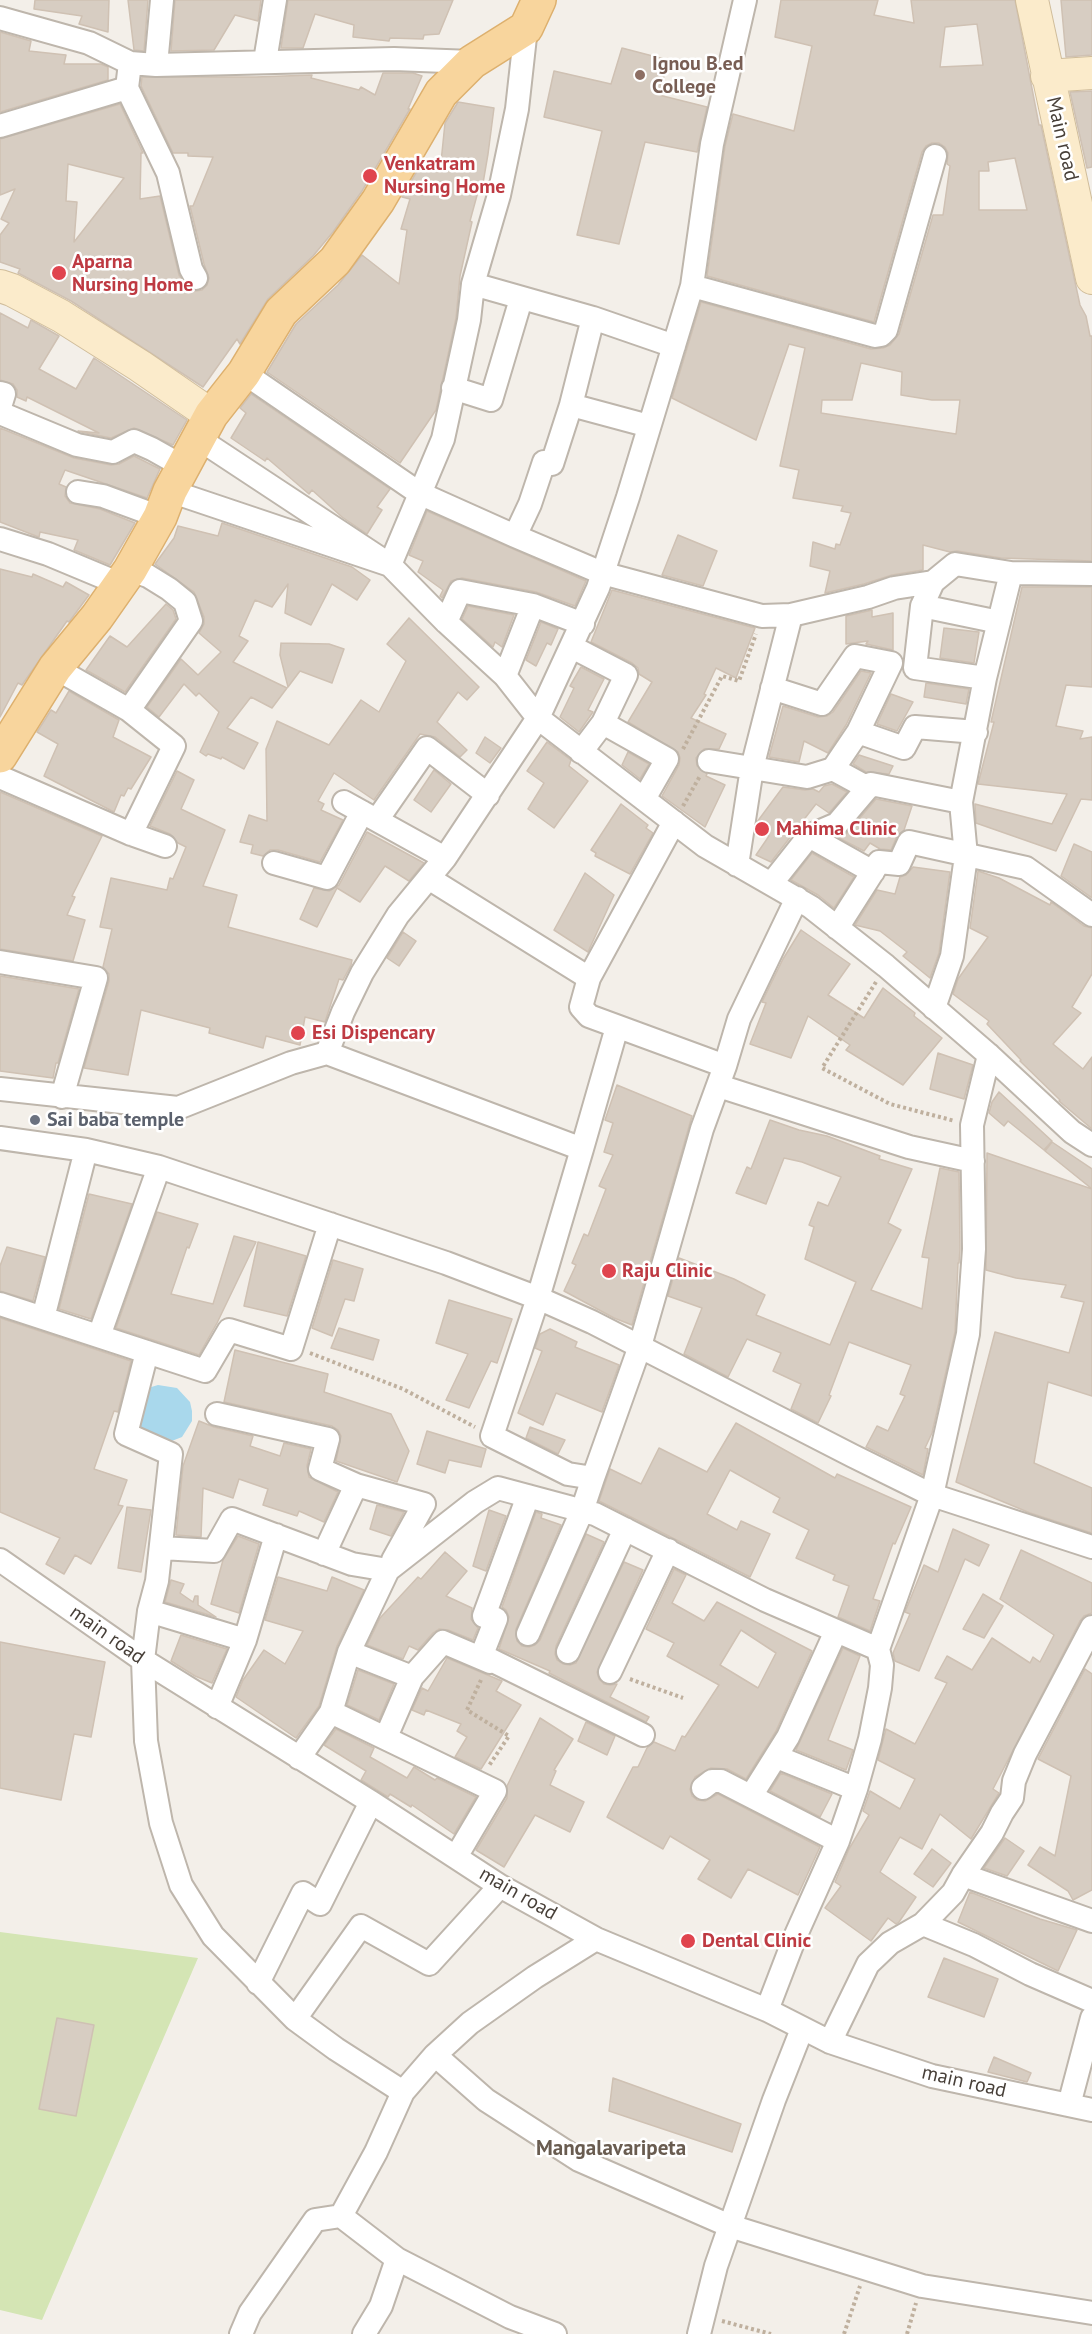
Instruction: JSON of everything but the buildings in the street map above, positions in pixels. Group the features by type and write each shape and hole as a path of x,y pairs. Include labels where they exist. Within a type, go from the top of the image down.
{"main road":[{"path":"0,756 55,668 97,618 125,577 205,427 244,373 280,312 335,261 378,201 441,93 472,62 533,14"}],"street":[{"path":"156,65 162,0"},
{"path":"265,61 275,0"},
{"path":"327,1053 339,1019 362,973 398,915 445,858 538,718 598,588 692,286 711,144 745,0"},
{"name":"Main road","path":"1032,0 1047,76 1088,241 1092,278"},
{"path":"390,565 443,439 469,320 473,284 499,195 517,109 533,14"},
{"path":"0,18 89,43 130,63 156,65 394,59 472,62"},
{"path":"130,63 127,88 168,173 191,269 196,278"},
{"path":"1047,76 1092,73"},
{"path":"0,126 127,88"},
{"path":"692,286 875,336 881,335 886,330 935,156"},
{"path":"473,284 593,318 674,346"},
{"path":"0,286 61,316 140,366 205,427 390,565 446,622 505,676 538,718 705,846 796,898 837,928 886,966 989,1055 1072,1132 1092,1145"},
{"path":"453,388 491,400 521,299"},
{"path":"515,536 530,504 544,462 552,464 571,405 593,318"},
{"path":"244,373 419,493 602,573 762,616 791,615 868,597 894,588 933,582"},
{"path":"0,393 4,394 0,407"},
{"path":"571,405 649,426"},
{"path":"0,413 77,445 113,452 134,441 152,448 171,492"},
{"path":"78,492 103,496 171,492 390,565"},
{"path":"0,539 125,577 148,576 185,602 191,621 129,710"},
{"path":"985,678 915,668 922,606 933,582 955,564 1011,573 1092,574"},
{"path":"934,1008 951,956 966,856 961,802 985,678 1011,573"},
{"path":"446,622 460,591 532,605 583,624"},
{"path":"505,676 532,605"},
{"path":"922,606 999,622"},
{"path":"736,865 752,768 791,615"},
{"path":"572,648 626,675 603,723 582,752"},
{"path":"709,761 807,777 832,769 858,732 891,663 855,656 822,704 772,688"},
{"path":"55,668 129,710 174,746 131,834"},
{"path":"603,723 667,759 644,800"},
{"path":"858,732 904,748 915,727 975,732"},
{"path":"274,862 327,878 361,812 427,748 488,795"},
{"path":"832,769 868,789"},
{"path":"0,777 131,834 165,846"},
{"path":"771,884 809,836 837,824 871,784 961,802"},
{"path":"361,812 445,858"},
{"path":"674,822 589,978 581,1007 583,1012 722,1076 909,1147 973,1161"},
{"path":"809,836 873,872"},
{"path":"837,928 879,862 899,864 909,842 1026,868 1092,915"},
{"path":"430,879 589,978"},
{"path":"528,1634 582,1511 640,1346 702,1129 722,1076 739,1019 796,898"},
{"path":"0,962 96,978 62,1097"},
{"path":"593,1478 568,1474 492,1436 538,1298 617,1027"},
{"path":"0,1089 178,1108 291,1063 327,1053 582,1149"},
{"path":"767,2010 795,1936 838,1840 856,1789 870,1739 880,1688 882,1665 878,1649 932,1495 968,1334 974,1261 972,1125 989,1055"},
{"path":"0,1138 86,1150 159,1167 446,1263 538,1298 640,1346 932,1495 1092,1547"},
{"path":"43,1318 86,1150"},
{"path":"99,1336 159,1167"},
{"path":"0,1304 205,1371 229,1330 291,1349 330,1224"},
{"path":"147,1352 126,1434 171,1454 157,1581 149,1611 143,1659 146,1741 161,1823 181,1886 213,1936 296,2019 336,2049 403,2092"},
{"path":"217,1414 328,1439 320,1469 356,1485 424,1504 388,1570 349,1652 331,1712 299,1758"},
{"path":"324,1554 356,1485"},
{"path":"161,1548 214,1551 232,1519 352,1564 388,1570 475,1502 498,1488 595,1514 765,1600 878,1649"},
{"path":"487,1660 496,1619 484,1616 528,1496"},
{"path":"568,1652 625,1529"},
{"path":"217,1707 245,1640 276,1535"},
{"path":"610,1672 668,1550"},
{"name":"main road","path":"0,1560 217,1707 371,1802 500,1886 596,1939 767,2010 830,2042 932,2076 1092,2110"},
{"path":"149,1611 245,1640"},
{"path":"830,2042 868,1964 890,1943 923,1924 953,1893 992,1833 1012,1798 1014,1781 1025,1754 1092,1627"},
{"path":"751,1796 777,1757 836,1631"},
{"path":"386,1737 412,1677 443,1642 487,1660 643,1735"},
{"path":"349,1652 412,1677"},
{"path":"331,1712 495,1791 456,1857"},
{"path":"777,1757 856,1789"},
{"path":"703,1788 712,1781 722,1781 838,1840"},
{"path":"258,1983 303,1893 320,1904 371,1802"},
{"path":"963,1875 1092,1921"},
{"path":"296,2019 361,1926 429,1964 500,1886"},
{"path":"923,1924 974,1945 1030,1974 1092,2001"},
{"path":"340,2216 376,2152 403,2092 435,2055 470,2023 535,1977 596,1939"},
{"path":"1069,2105 1092,2018"},
{"path":"701,2325 716,2266 774,2100 802,2029"},
{"path":"435,2055 486,2100 579,2160 730,2226 922,2286 1092,2313"},
{"path":"241,2334 250,2313 315,2220 340,2216 397,2259 510,2317 555,2334"},
{"path":"364,2334 381,2306 397,2259"}],"path":[{"path":"674,822 709,761 683,749 722,676 740,681 762,616"},
{"path":"886,966 822,1068 890,1104 972,1125"},
{"path":"291,1349 311,1353 403,1389 492,1436"},
{"path":"844,2334 866,2268"},
{"path":"907,2334 922,2286"},
{"path":"701,2325 771,2334"}],"green space":[{"path":"0,1932 198,1958 42,2320 0,2310"}],"water":[{"path":"158,1385 177,1388 190,1402 192,1411 192,1421 182,1437 164,1444 138,1432 135,1403 148,1388"}],"place":[{"name":"Ignou B.ed College","path":"640,75"},
{"name":"Venkatram Nursing Home","path":"370,176"},
{"name":"Aparna Nursing Home","path":"59,273"},
{"name":"Mahima Clinic","path":"762,829"},
{"name":"Esi Dispencary","path":"298,1033"},
{"name":"Sai baba temple","path":"35,1120"},
{"name":"Raju Clinic","path":"609,1271"},
{"name":"Dental Clinic","path":"688,1941"}],"district":[{"name":"Mangalavaripeta","path":"611,2149"}]}
